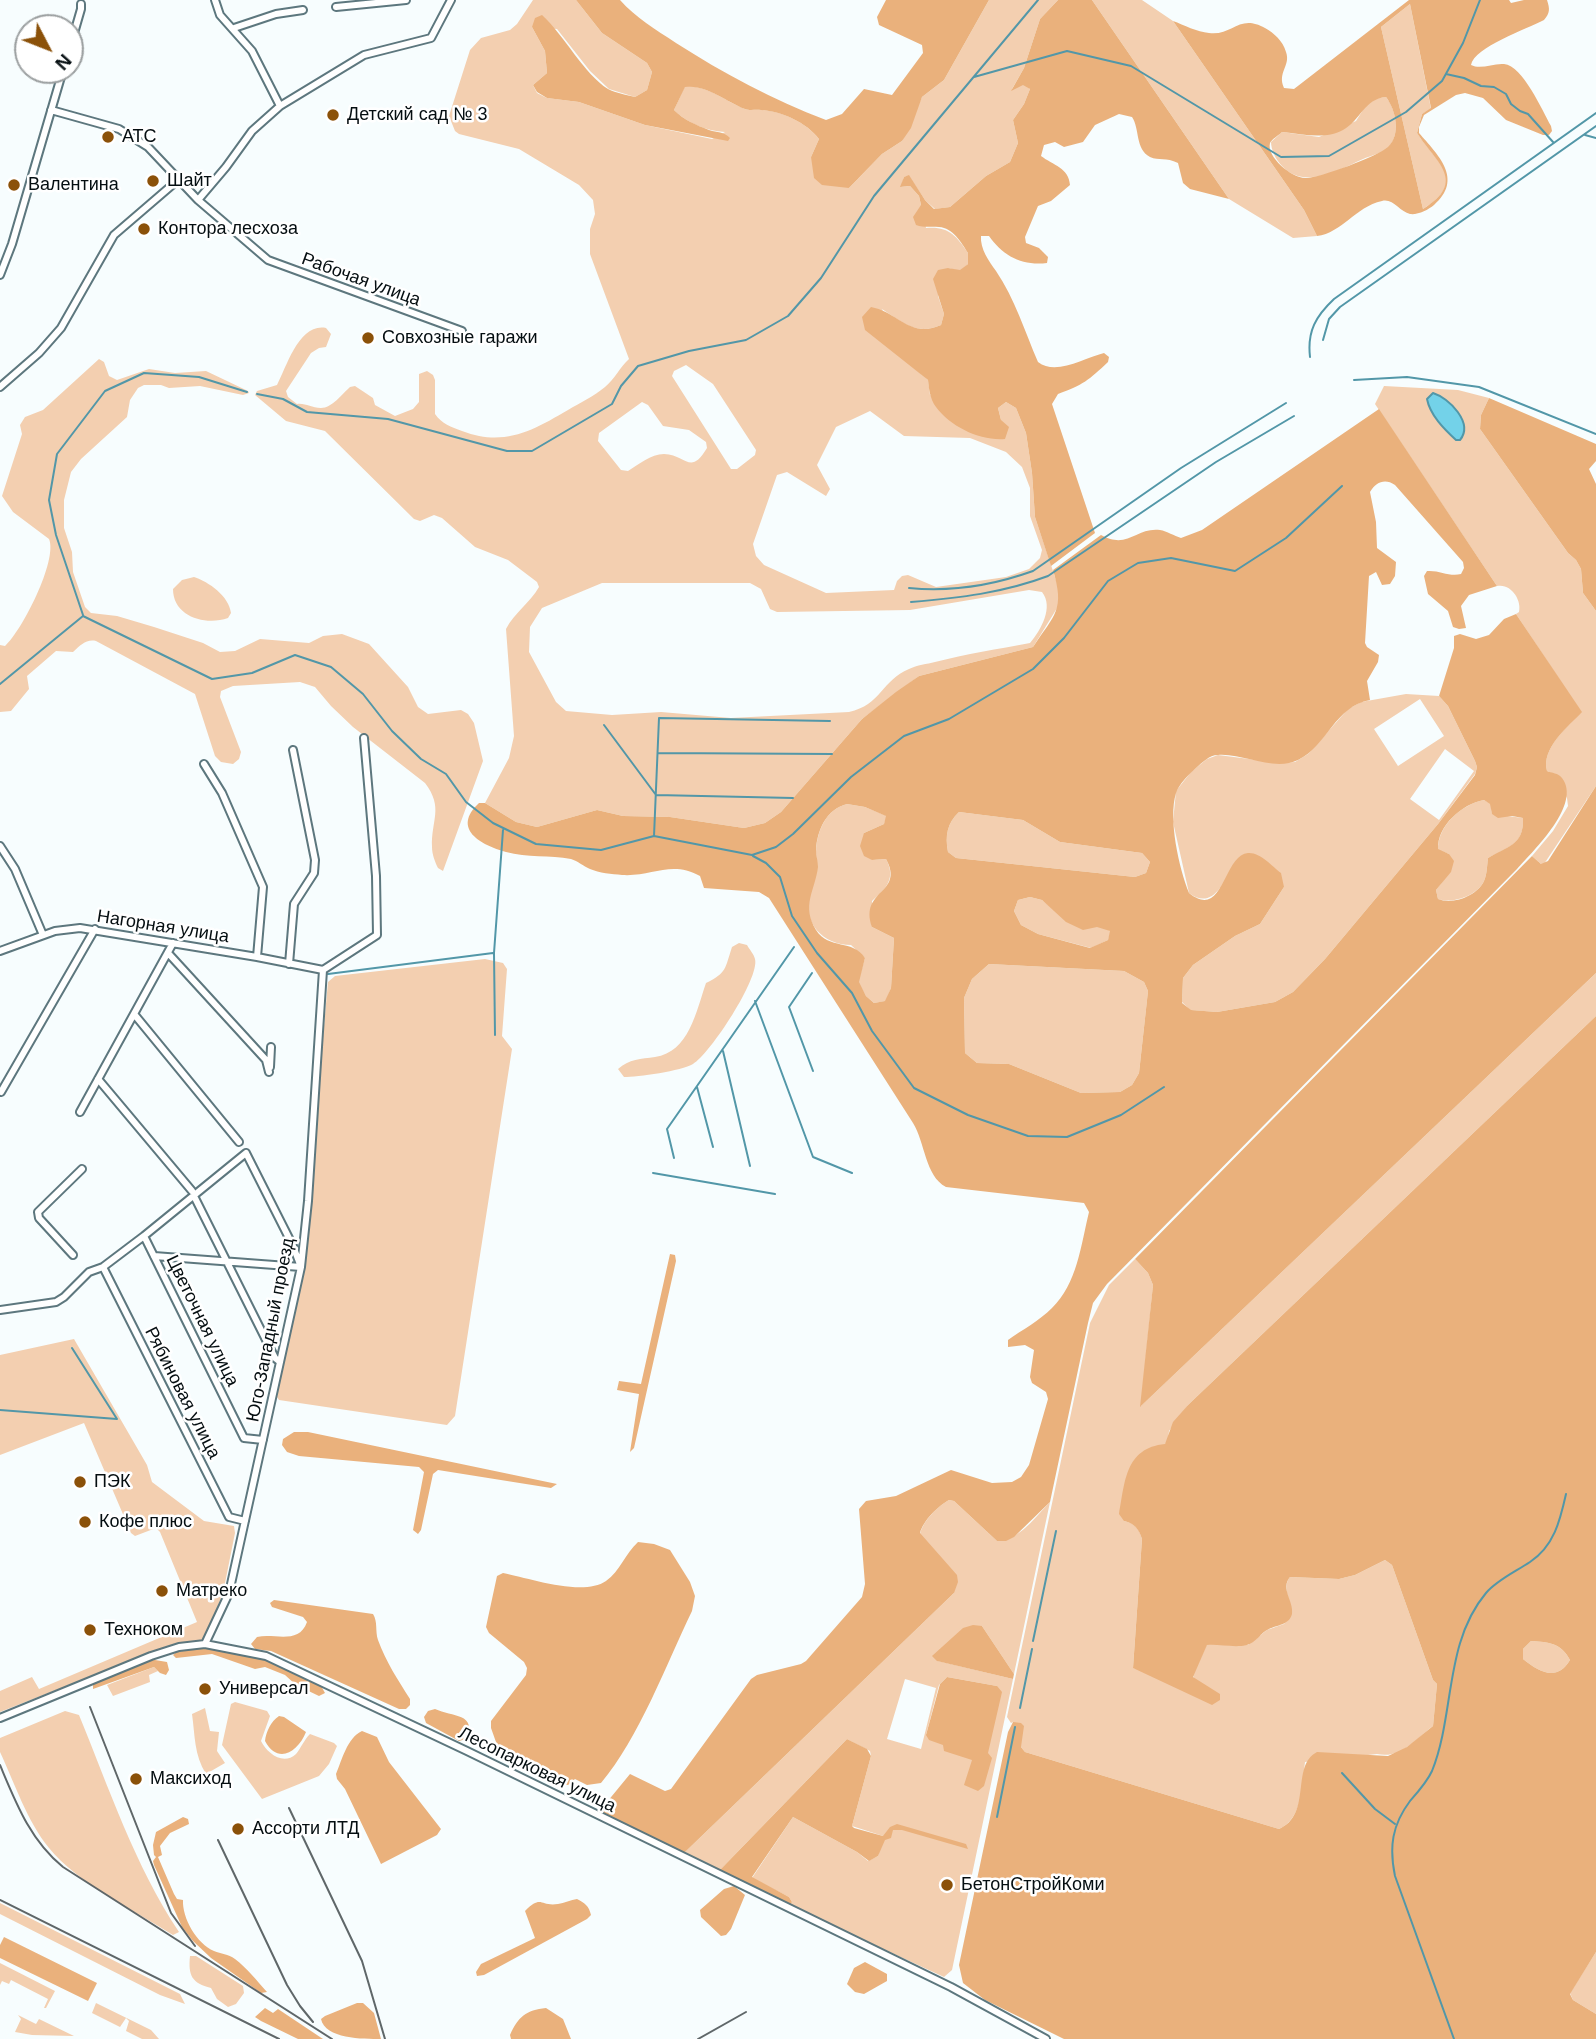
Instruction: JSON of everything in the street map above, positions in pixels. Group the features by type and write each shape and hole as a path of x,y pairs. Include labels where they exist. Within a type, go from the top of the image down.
{"street":[{"path":"215,0 220,15 252,51 281,106"},
{"path":"336,8 407,0"},
{"path":"198,200 252,131 281,106 364,55 431,38 451,0"},
{"path":"80,14 81,4"},
{"path":"234,28 276,14 303,10"},
{"path":"0,275 12,244 59,84"},
{"name":"Рабочая улица","path":"51,110 119,129 148,147 198,200 268,260 462,331"},
{"path":"0,387 39,354 61,328 114,235 178,180"},
{"path":"323,971 377,935 376,876 364,738"},
{"path":"289,964 294,904 314,873 315,860 293,750"},
{"path":"204,764 222,793 263,887 257,957"},
{"path":"0,846 15,869 43,935"},
{"name":"Нагорная улица","path":"0,951 66,929 95,929 323,971"},
{"path":"1,1092 95,929"},
{"path":"80,1112 173,943"},
{"path":"168,953 266,1060 269,1072 271,1047"},
{"name":"Юго-Западный проезд","path":"205,1644 229,1593 301,1268 323,971"},
{"path":"134,1014 239,1142"},
{"path":"98,1079 193,1194 275,1358 280,1362"},
{"path":"0,1310 56,1302 89,1272 103,1267 144,1237 246,1153 293,1246 301,1268 154,1256"},
{"path":"73,1255 39,1218 38,1212 82,1169"},
{"name":"Цветочная улица","path":"144,1237 244,1438 264,1440"},
{"name":"Рябиновая улица","path":"103,1267 229,1517 245,1521"},
{"name":"Лесопарковая улица","path":"0,1718 150,1656 179,1647 205,1644 266,1656 940,1982 1046,2039"}],"shaded area":[{"path":"533,0 576,0 602,33 647,63 652,72 647,90 635,97 609,89 590,71 557,29 532,27 545,51 547,73 533,85 537,93 547,98 579,102 645,125 712,139 725,132 697,126 674,110 685,86 701,88 745,109 778,113 801,123 819,139 811,157 849,188 882,154 902,141 922,97 944,80 989,0 1058,0 1040,19 1024,68 1012,89 1024,84 1030,89 1013,120 1018,143 1010,162 986,176 950,207 935,209 925,200 909,176 904,177 901,187 910,186 919,196 926,228 946,230 968,253 968,264 960,271 948,268 938,296 944,314 941,325 917,328 903,323 882,309 903,358 928,380 930,395 1001,420 998,408 1006,402 1016,408 1026,433 1035,517 1060,592 1059,605 1033,647 919,676 862,719 781,812 765,823 744,828 670,817 623,816 597,810 537,827 516,822 485,803 509,758 514,736 506,629 539,587 537,582 508,560 475,547 442,518 434,515 420,521 414,519 325,431 286,421 255,395 257,391 277,385 295,348 308,332 326,328 331,334 326,347 311,353 286,391 288,397 297,404 325,407 355,386 373,398 375,405 395,416 413,409 419,402 419,374 427,371 435,380 435,414 441,420 447,425 477,436 505,437 530,430 592,396 608,384 629,359 590,254 590,229 595,214 593,200 579,185 519,149 459,134 449,116 470,50 481,38 510,30","holes":["686,365 713,384 756,450 755,455 737,469 731,469 672,376 674,371","642,402 648,405 663,426 689,430 706,442 707,448 696,461 688,462 672,455 659,454 628,471 621,470 598,441 599,433","870,411 904,436 970,438 1006,452 1022,467 1030,488 1030,516 1042,550 1040,558 1029,569 1006,577 936,587 908,575 897,581 894,590 826,593 764,565 756,556 753,544 777,475 787,472 826,496 830,489 817,465 836,427","602,583 750,583 761,589 770,609 777,612 910,610 1029,590 1042,592 1047,604 1042,625 1030,643 958,656 912,668 893,679 860,709 849,712 731,718 661,712 612,715 566,711 556,702 529,652 530,627 542,608"]},
{"path":"576,0 620,0 646,23 712,65 768,95 826,120 842,114 864,89 892,95 923,53 922,45 879,25 877,17 886,0 989,0 944,80 922,97 911,128 902,141 882,154 849,188 822,185 814,178 811,157 819,139 801,123 769,111 745,109 700,88 685,87 674,110 695,124 725,134 730,138 728,141 645,125 579,102 547,98 537,92 533,85 547,73 545,51 532,27 535,18 542,15 591,74 608,89 635,97 647,90 652,72 647,63 602,33"},
{"path":"1058,0 1092,0 1229,199 1190,189 1183,183 1178,163 1153,158 1145,153 1132,117 1119,114 1095,125 1083,142 1064,147 1055,142 1044,145 1041,156 1064,171 1070,185 1051,201 1038,206 1025,237 1026,243 1039,248 1048,257 1047,263 1021,261 1000,249 989,236 981,236 983,250 1009,293 1038,362 1045,366 1062,367 1104,353 1109,357 1108,362 1096,373 1080,385 1058,394 1052,404 1095,533 1051,566 1035,517 1026,433 1016,408 1006,402 998,408 1001,420 1009,427 1005,439 986,438 958,426 934,404 928,380 865,330 862,317 871,307 912,327 921,329 941,325 944,314 933,279 938,270 960,270 968,264 968,253 948,230 916,225 913,217 921,205 919,196 910,186 900,187 904,177 909,175 934,209 950,207 986,176 1010,162 1018,143 1013,120 1030,89 1023,85 1011,91 1024,68 1040,19"},
{"path":"1092,0 1142,0 1173,21 1304,210 1317,236 1293,238 1229,199"},
{"path":"1409,0 1509,0 1511,3 1547,0 1549,11 1544,20 1491,45 1474,58 1471,65 1479,67 1504,64 1518,72 1531,90 1552,131 1549,135 1543,135 1506,120 1483,98 1465,93 1456,95 1424,115 1419,127 1419,133 1440,159 1447,177 1443,195 1432,207 1420,213 1410,214 1390,201 1382,201 1372,204 1334,230 1317,236 1304,210 1173,21 1209,33 1249,23 1265,28 1278,38 1285,48 1287,61 1282,82 1284,88 1294,89","holes":["1410,4 1431,108 1422,114 1417,133 1439,163 1446,181 1444,190 1423,209 1381,27","1386,97 1396,122 1395,136 1388,147 1373,156 1335,171 1306,178 1288,171 1272,155 1270,143 1282,132 1313,136 1336,133 1349,126 1367,106"]},
{"path":"1410,4 1431,109 1422,114 1417,133 1440,163 1447,180 1437,199 1423,209 1381,27"},
{"path":"1386,97 1392,108 1396,129 1392,143 1385,150 1333,172 1311,177 1291,173 1276,158 1271,142 1282,132 1319,137 1356,121 1366,105 1376,98"},
{"path":"99,359 104,362 109,376 117,380 149,369 175,373 206,371 249,393 243,395 200,386 169,388 144,385 138,388 130,400 127,417 81,459 71,472 64,500 64,528 72,552 73,572 85,607 91,613 117,616 154,627 203,643 220,652 235,651 260,639 309,643 323,636 342,634 369,644 408,687 418,707 428,714 461,710 468,714 474,723 483,761 443,871 438,868 433,852 435,807 425,783 353,727 315,687 300,682 233,686 221,691 220,697 241,752 239,759 233,764 221,762 215,756 195,694 96,641 86,642 73,652 56,651 27,676 29,689 11,711 0,712 0,645 5,646 12,638 29,611 44,578 50,549 49,539 13,512 2,496 22,434 20,425 25,417 43,410"},
{"path":"1384,386 1458,390 1489,398 1481,415 1480,429 1568,553 1576,560 1581,569 1583,593 1596,611 1596,786 1544,864 1532,856 1553,831 1568,806 1567,798 1554,774 1547,771 1546,762 1557,738 1581,712 1516,614 1519,612 1519,602 1514,593 1507,587 1497,586 1375,404"},
{"path":"1489,398 1596,444 1596,461 1589,469 1596,484 1596,611 1583,593 1581,569 1576,560 1568,553 1480,429 1481,415"},
{"path":"1379,409 1497,586 1469,595 1461,606 1466,628 1453,627 1448,611 1428,594 1424,576 1427,571 1461,574 1463,562 1395,485 1384,482 1372,489 1370,492 1376,522 1377,548 1396,562 1395,576 1390,584 1382,585 1376,572 1369,576 1365,643 1379,655 1367,681 1370,700 1348,710 1317,746 1298,760 1279,764 1215,755 1190,773 1176,793 1173,816 1176,843 1189,893 1201,899 1209,899 1216,893 1233,864 1240,856 1248,853 1261,857 1281,873 1284,887 1260,924 1235,936 1193,965 1183,978 1182,1003 1191,1010 1217,1012 1275,1002 1293,992 1325,959 1438,824 1475,775 1475,761 1448,706 1439,696 1454,648 1454,636 1460,634 1476,639 1489,635 1504,619 1516,614 1582,712 1557,738 1546,762 1547,771 1562,778 1567,789 1566,801 1544,839 1517,869 1107,1284 1093,1303 1050,1502 1014,1537 1006,1541 997,1541 954,1501 949,1500 936,1510 920,1533 957,1575 958,1582 954,1593 683,1854 598,1813 630,1774 665,1791 671,1789 751,1679 806,1661 862,1597 865,1584 859,1509 866,1501 896,1496 951,1470 992,1483 1012,1482 1021,1477 1029,1465 1048,1399 1046,1392 1032,1383 1030,1377 1034,1350 1025,1345 1008,1347 1008,1340 1042,1317 1067,1288 1077,1263 1089,1212 1084,1203 946,1187 939,1182 929,1167 913,1123 769,898 759,892 704,888 700,876 680,869 618,875 594,870 571,859 506,852 487,845 473,835 468,821 471,812 479,803 485,803 516,822 537,827 597,810 623,816 670,817 744,828 765,823 781,812 862,719 919,676 1033,647 1056,611 1058,594 1053,570 1101,535 1118,540 1160,530 1181,538 1202,530","holes":["1484,800 1490,804 1492,814 1498,818 1523,818 1521,834 1513,844 1488,858 1485,879 1476,891 1457,900 1438,899 1436,890 1451,872 1454,861 1449,854 1438,849 1442,832 1452,817","847,804 865,807 886,816 884,824 864,833 860,846 864,856 872,860 886,859 890,870 890,879 871,905 870,915 872,927 894,938 891,988 885,1001 874,1003 866,996 859,982 865,958 860,952 821,936 810,913 810,898 818,867 818,836 828,816","959,812 1023,820 1060,842 1142,853 1150,862 1146,873 1135,877 956,858 948,852 947,841 949,825","1030,897 1042,900 1066,922 1083,930 1097,927 1110,931 1108,940 1090,948 1038,934 1021,925 1014,911 1018,900","989,964 1124,971 1144,982 1148,991 1139,1073 1132,1085 1120,1092 1081,1093 1009,1064 977,1063 965,1053 964,998 972,979"]},
{"path":"194,577 206,582 222,595 231,613 228,618 201,620 185,613 178,606 173,589 182,580"},
{"path":"1406,694 1439,696 1448,706 1475,761 1475,774 1438,824 1325,959 1293,992 1275,1002 1217,1012 1190,1010 1182,1002 1183,978 1193,965 1235,936 1260,924 1284,887 1220,888 1206,898 1198,898 1189,893 1173,822 1176,791 1191,772 1207,759 1218,755 1281,763 1295,762 1308,754 1348,709 1361,702","holes":["1420,699 1444,736 1398,766 1374,729","1445,749 1474,771 1439,820 1410,799"]},
{"path":"1596,786 1596,973 1140,1407 1153,1285 1148,1273 1135,1259 1532,856 1541,864 1548,861"},
{"path":"1484,800 1491,804 1492,814 1523,818 1521,834 1513,844 1488,858 1485,879 1476,891 1457,899 1438,899 1436,890 1443,881 1449,854 1438,850 1442,833 1460,811"},
{"path":"847,804 865,807 887,816 884,824 864,833 872,860 886,859 890,872 886,887 872,901 872,927 894,938 891,988 886,1001 874,1003 866,996 858,982 865,958 851,945 824,937 812,923 809,914 808,905 816,871 816,851 821,829 833,811"},
{"path":"959,812 1023,820 1060,842 1142,853 1150,862 1146,873 1135,877 956,858 948,852 947,835 949,825"},
{"path":"1030,897 1042,900 1053,909 1111,931 1108,940 1091,948 1038,934 1021,925 1014,911 1018,900"},
{"path":"739,943 747,945 753,953 754,969 742,998 711,1046 687,1067 624,1077 618,1069 626,1063 667,1054 683,1039 690,1029 706,983 722,973 732,947"},
{"path":"485,959 503,963 507,969 502,1036 512,1049 455,1416 447,1425 279,1400 277,1397 302,1267 328,982 335,976"},
{"path":"989,964 1124,971 1144,982 1148,991 1139,1073 1132,1085 1120,1092 1081,1093 1009,1064 977,1063 965,1053 964,998 972,979"},
{"path":"1596,973 1596,1016 1189,1404 1169,1431 1168,1439 1124,1521 1136,1527 1142,1539 1133,1668 1194,1679 1193,1675 1207,1644 1248,1645 1267,1630 1284,1624 1292,1613 1287,1589 1290,1577 1339,1579 1355,1575 1385,1560 1392,1565 1433,1680 1437,1684 1433,1726 1407,1747 1393,1754 1305,1762 1297,1809 1287,1824 1279,1829 1025,1752 1013,1722 1007,1717 1090,1323 1109,1285 1135,1259 1148,1273 1153,1285 1141,1406"},
{"path":"1596,1016 1596,1952 1570,1994 1573,2000 1596,2014 1596,2039 1064,2039 985,2000 963,1983 959,1965 1008,1732 1013,1722 1024,1726 1021,1747 1025,1752 1279,1829 1289,1822 1295,1813 1304,1768 1317,1752 1388,1756 1407,1747 1433,1726 1437,1684 1433,1680 1392,1565 1385,1560 1355,1575 1339,1579 1290,1577 1286,1586 1292,1614 1288,1620 1266,1630 1247,1645 1207,1645 1193,1677 1220,1694 1220,1700 1212,1705 1133,1668 1142,1539 1136,1527 1124,1521 1119,1514 1123,1490 1134,1459 1152,1447 1165,1444 1173,1422","holes":["1531,1641 1558,1647 1570,1660 1565,1667 1554,1673 1541,1671 1523,1659 1523,1649"]},
{"path":"670,1254 675,1255 676,1261 634,1448 630,1452 639,1394 617,1390 619,1381 641,1384"},
{"path":"74,1339 147,1465 152,1482 204,1521 234,1526 235,1533 223,1593 204,1640 140,1657 0,1712 0,1691 32,1677 39,1689 197,1622 160,1532 156,1528 135,1536 131,1533 84,1423 0,1455 0,1355"},
{"path":"294,1432 308,1432 557,1484 551,1488 438,1470 433,1474 418,1534 413,1530 424,1472 419,1467 299,1456 287,1452 282,1445 283,1439"},
{"path":"949,1500 954,1501 997,1541 1013,1537 1020,1532 1050,1502 1014,1674 982,1626 938,1661 1013,1679 952,1970 944,1977 790,1906 792,1902 789,1897 752,1878 793,1817 857,1852 868,1861 878,1856 883,1836 852,1826 871,1756 870,1751 847,1739 718,1872 683,1854 954,1593 920,1534 928,1519","holes":["947,1677 997,1686 926,1735 939,1685","905,1679 936,1688 921,1749 887,1739"]},
{"path":"638,1542 670,1550 690,1582 695,1596 692,1611 628,1745 601,1783 587,1785 575,1779 568,1785 558,1784 550,1771 522,1759 512,1763 502,1759 491,1721 526,1675 527,1668 524,1662 489,1633 486,1627 497,1576 503,1573 570,1587 596,1585 611,1577"},
{"path":"274,1600 373,1614 381,1648 410,1699 410,1705 406,1709 399,1709 271,1651 255,1649 251,1644 257,1637 292,1636 303,1629 307,1622 303,1617 272,1607 270,1603"},
{"path":"982,1626 1014,1674 1013,1679 937,1661 932,1656 963,1628"},
{"path":"1531,1641 1554,1644 1563,1650 1570,1660 1565,1667 1554,1673 1541,1671 1523,1659 1523,1649"},
{"path":"206,1647 265,1658 320,1684 325,1693 319,1696 296,1685 285,1675 265,1667 255,1669 212,1654 176,1658 173,1655 176,1652"},
{"path":"149,1659 167,1662 169,1670 166,1675 154,1667 93,1689 93,1683"},
{"path":"154,1667 158,1671 149,1675 150,1682 113,1696 107,1685"},
{"path":"947,1677 997,1686 1002,1692 988,1753 992,1758 984,1786 978,1791 964,1785 972,1760 944,1751 943,1745 929,1740 926,1735 940,1684"},
{"path":"235,1702 267,1711 270,1716 261,1741 271,1754 286,1759 291,1757 310,1734 337,1746 329,1764 319,1776 262,1799 222,1745 231,1704"},
{"path":"205,1708 210,1731 219,1732 217,1751 225,1763 206,1774 197,1752 192,1714"},
{"path":"435,1709 466,1720 469,1731 466,1739 459,1741 426,1723 424,1717 428,1711"},
{"path":"65,1711 79,1715 136,1854 179,1932 173,1935 74,1873 49,1848 28,1814 0,1752 0,1738"},
{"path":"279,1716 306,1732 293,1750 282,1754 276,1753 265,1741 269,1727"},
{"path":"362,1731 377,1737 389,1762 441,1829 437,1835 381,1864 336,1774 352,1739"},
{"path":"847,1739 867,1749 871,1756 852,1826 854,1828 883,1836 890,1827 897,1824 966,1844 968,1849 902,1830 893,1830 891,1838 885,1840 878,1856 869,1861 793,1817 752,1877 789,1897 792,1902 790,1906 718,1872"},
{"path":"183,1817 188,1819 189,1824 170,1833 160,1846 162,1855 158,1857 174,1894 177,1899 183,1900 185,1915 196,1937 208,1948 235,1959 267,1992 261,1993 211,1958 182,1927 154,1865 156,1857 153,1845 156,1832"},
{"path":"734,1886 745,1895 731,1929 721,1936 701,1917 700,1910 724,1889"},
{"path":"577,1899 589,1909 591,1915 587,1919 484,1975 477,1976 476,1972 481,1964 535,1938 525,1911 531,1906 538,1902 558,1904"},
{"path":"0,1903 180,1994 185,2004 160,1995 0,1914"},
{"path":"4,1937 97,1983 88,2001 0,1958 0,1945"},
{"path":"1596,1952 1596,2014 1573,2000 1570,1993"},
{"path":"190,1956 196,1956 243,1986 244,1993 236,2004 228,2007 217,1999 211,1988 195,1981 190,1969"},
{"path":"865,1962 887,1974 887,1981 864,1994 855,1992 847,1984 854,1968"},
{"path":"0,1963 55,1991 46,2008 48,1999 11,1980 9,1984 2,1981 0,1985"},
{"path":"96,2003 151,2030 159,2039 142,2039 126,2031 129,2021 126,2018 120,2027 92,2013"},
{"path":"363,2003 374,2013 381,2039 337,2034 324,2026 321,2019 325,2016"},
{"path":"265,2008 273,2013 278,2009 323,2039 298,2039 255,2017"},
{"path":"546,2008 563,2019 571,2039 511,2039 510,2035 520,2019 533,2011"},
{"path":"18,2015 36,2024 39,2019 74,2036 15,2032 21,2019"}],"water":[{"path":"1433,393 1446,400 1458,412 1464,426 1460,440 1456,440 1447,431 1431,411 1427,399"}],"waterway":[{"path":"257,394 283,399 307,412 388,419 507,451 532,451 612,404 621,386 638,366 689,351 746,340 788,316 821,278 874,196 1038,0"},
{"path":"974,77 1067,51 1131,66 1281,157 1329,156 1406,112 1442,81 1463,43 1480,0"},
{"path":"1446,74 1481,86 1494,87 1506,94 1511,104 1528,114 1553,142"},
{"path":"1310,357 1310,339 1314,325 1334,299 1596,113"},
{"path":"1323,340 1329,319 1340,307 1596,126"},
{"path":"1585,135 1596,138"},
{"path":"83,615 56,535 49,500 57,454 105,391 144,373 199,377 247,392"},
{"path":"1354,380 1407,377 1479,387 1596,434"},
{"path":"909,588 972,586 1033,571 1181,468 1286,403"},
{"path":"911,602 981,594 1048,576 1216,462 1294,416"},
{"path":"0,684 83,616 212,679 252,673 295,655 331,667 363,694 392,731 421,759 446,774 466,802 493,823 536,844 601,850 654,836 752,855 776,847 793,834 851,777 904,736 949,719 1033,669 1064,638 1108,581 1138,563 1171,558 1235,571 1286,538 1342,486"},
{"path":"654,836 659,718 830,721"},
{"path":"604,725 656,795 793,798"},
{"path":"658,753 832,754"},
{"path":"495,1035 494,953 503,830"},
{"path":"753,856 766,863 780,877 792,916 817,953 852,993 872,1031 914,1088 968,1115 1028,1136 1067,1137 1121,1115 1164,1087"},
{"path":"674,1158 667,1129 794,947"},
{"path":"328,974 493,953"},
{"path":"812,973 789,1007 813,1071"},
{"path":"755,1001 813,1157 852,1173"},
{"path":"723,1051 750,1166"},
{"path":"697,1087 713,1147"},
{"path":"653,1173 775,1194"},
{"path":"0,1410 117,1419 72,1348"},
{"path":"1454,2039 1395,1876 1393,1837 1404,1810 1432,1771 1439,1749 1457,1656 1473,1613 1490,1588 1530,1562 1545,1548 1558,1523 1566,1494"},
{"path":"1033,1641 1056,1531"},
{"path":"1020,1708 1032,1649"},
{"path":"997,1817 1015,1727"},
{"path":"1342,1773 1375,1809 1395,1824"}],"railway":[{"path":"90,1707 171,1913 195,1946"},
{"path":"0,1765 18,1807 33,1833 63,1867 332,2039"},
{"path":"289,1808 362,1961 385,2039"},
{"path":"218,1840 287,1985 313,2022"},
{"path":"0,1900 279,2039"},
{"path":"698,2039 746,2012"}],"place":[{"name":"Детский сад № 3","path":"333,115"},
{"name":"АТС","path":"108,137"},
{"name":"Шайт","path":"153,181"},
{"name":"Валентина","path":"14,185"},
{"name":"Контора лесхоза","path":"144,229"},
{"name":"Совхозные гаражи","path":"368,338"},
{"name":"ПЭК","path":"80,1482"},
{"name":"Кофе плюс","path":"85,1522"},
{"name":"Матреко","path":"162,1591"},
{"name":"Техноком","path":"90,1630"},
{"name":"Универсал","path":"205,1689"},
{"name":"Максиход","path":"136,1779"},
{"name":"Ассорти ЛТД","path":"238,1829"},
{"name":"БетонСтройКоми","path":"947,1885"}]}
